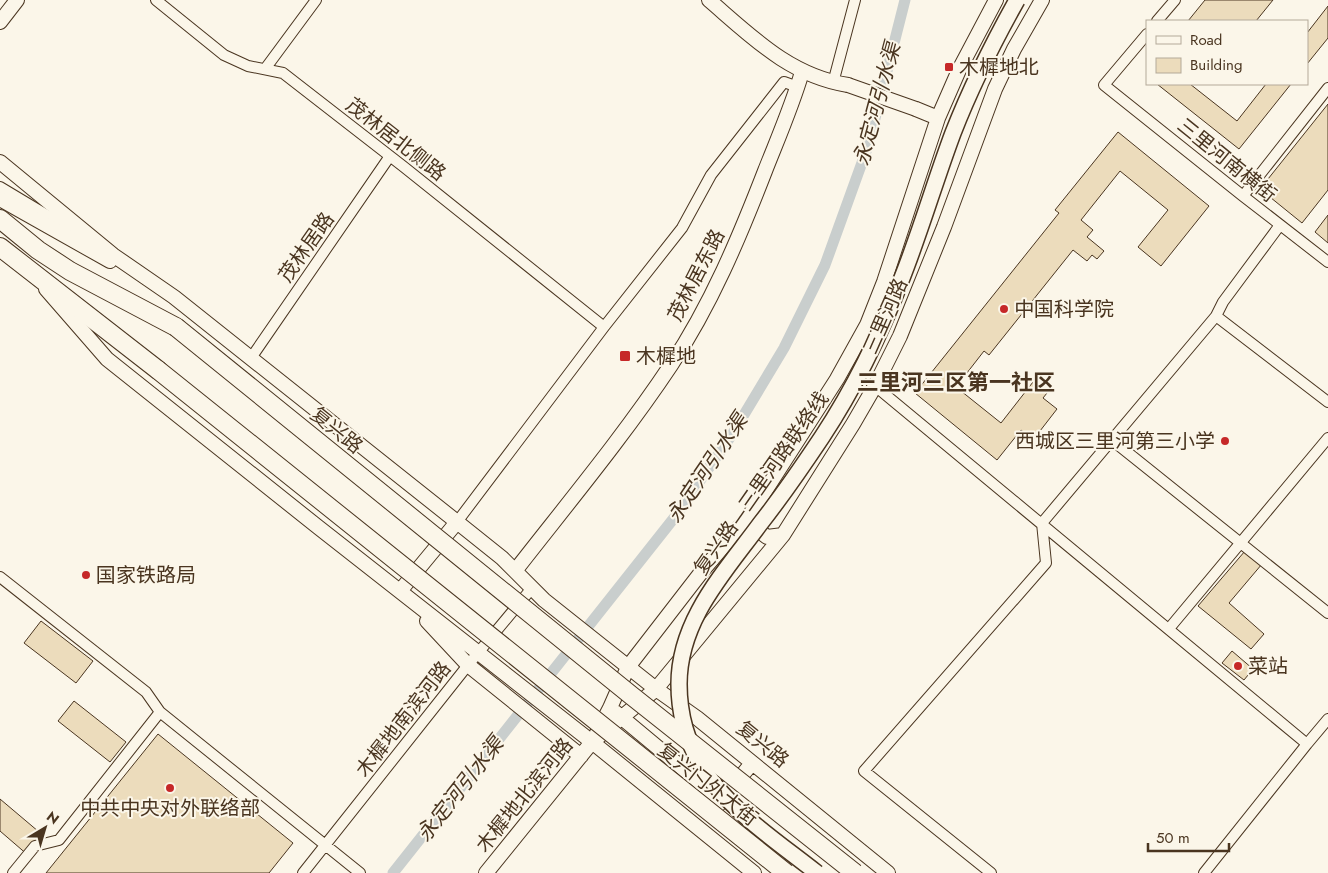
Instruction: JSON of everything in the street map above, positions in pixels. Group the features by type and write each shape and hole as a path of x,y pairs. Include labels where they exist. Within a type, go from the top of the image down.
{"highway":[{"name":"复兴路","path":"0,219 38,250 70,271 176,327 632,696"},
{"path":"0,246 158,370 598,735"},
{"name":"复兴门外大街","path":"632,696 855,873"},
{"name":"复兴门外大街","path":"598,735 786,873"}],"main road":[{"name":"复兴路—三里河路联络线","path":"817,873 735,807 719,791 703,770 690,745 682,718 678,682 682,655 688,631 702,604 824,434 868,355 903,276 970,91 991,47 1017,0"}],"street":[{"path":"0,22 17,0"},
{"name":"茂林居北侧路","path":"156,0 224,56 248,66 283,73 604,327"},
{"path":"265,69 316,0"},
{"path":"709,0 765,48 802,72 833,83 848,85 938,118"},
{"path":"833,83 855,0"},
{"name":"三里河路","path":"598,735 628,666 703,570 749,516 837,379 867,325 884,282 938,118 959,70 996,0"},
{"name":"三里河路","path":"598,735 656,689 783,535 875,386 900,336 947,218 995,88 1014,49 1042,0"},
{"path":"1158,20 1175,0"},
{"name":"三里河南横街","path":"1146,35 1104,85 1328,262"},
{"name":"茂林居东路","path":"516,571 628,426 677,356 710,299 740,234 798,87 802,72"},
{"path":"400,591 457,522 604,327 682,228 711,175 784,82 798,87"},
{"path":"1243,196 1328,88"},
{"name":"茂林居路","path":"251,358 390,156"},
{"name":"复兴路","path":"0,162 113,255 174,297 502,558 544,600 656,689 697,718 888,873"},
{"path":"0,187 113,255"},
{"path":"0,199 174,297"},
{"path":"992,873 864,771 1046,563 1042,523 1216,316 1223,302 1280,225"},
{"path":"25,266 107,359 556,713 598,735 700,829 754,873"},
{"path":"1216,316 1328,402"},
{"path":"867,325 900,336"},
{"path":"875,386 1307,744"},
{"path":"1172,625 1328,438"},
{"path":"1112,440 1328,613"},
{"path":"749,516 754,527 768,537 783,535"},
{"path":"0,577 146,692 160,712 360,873"},
{"name":"木樨地南滨河路","path":"303,873 468,665 532,588"},
{"path":"400,591 468,665 581,756"},
{"path":"610,708 722,801"},
{"path":"13,873 36,846 59,840 160,712"},
{"path":"1204,873 1328,719"},
{"path":"562,741 598,735"},
{"name":"木樨地北滨河路","path":"486,873 598,735"},
{"path":"700,829 752,763"}],"building":[{"path":"1205,0 1273,0 1257,20 1189,20"},
{"path":"1328,6 1328,38 1308,63 1308,32"},
{"path":"1158,85 1191,85 1237,121 1265,85 1290,85 1239,149"},
{"path":"1328,104 1328,190 1302,223 1260,189"},
{"name":"中国科学院","path":"1118,132 1209,206 1161,266 1138,247 1168,210 1120,171 1081,220 1093,230 1087,237 1104,251 1097,259 1092,255 1087,261 1073,250 989,355 984,351 956,387 1001,423 1033,382 1047,393 1043,398 1057,409 1033,440 1021,430 997,460 915,393 1059,213 1055,210"},
{"path":"1328,215 1328,243 1315,232"},
{"path":"1245,551 1262,564 1229,603 1264,634 1251,649 1198,606"},
{"path":"41,621 93,661 76,683 24,643"},
{"name":"菜站","path":"1232,651 1253,669 1244,680 1222,663"},
{"path":"74,701 126,742 110,762 58,721"},
{"name":"中共中央对外联络部","path":"158,734 293,843 269,873 46,873"},
{"path":"0,799 45,837 29,856 0,831"}],"waterway":[{"name":"永定河引水渠","path":"393,873 674,518 733,433 784,348 825,265 868,146 905,0"}],"place":[{"name":"木樨地北","path":"949,67"},
{"name":"中国科学院","path":"1004,309"},
{"name":"木樨地","path":"625,356"},
{"name":"西城区三里河第三小学","path":"1225,441"},
{"name":"国家铁路局","path":"86,575"},
{"name":"菜站","path":"1238,666"},
{"name":"中共中央对外联络部","path":"170,788"}],"district":[{"name":"三里河三区第一社区","path":"956,382"}]}
